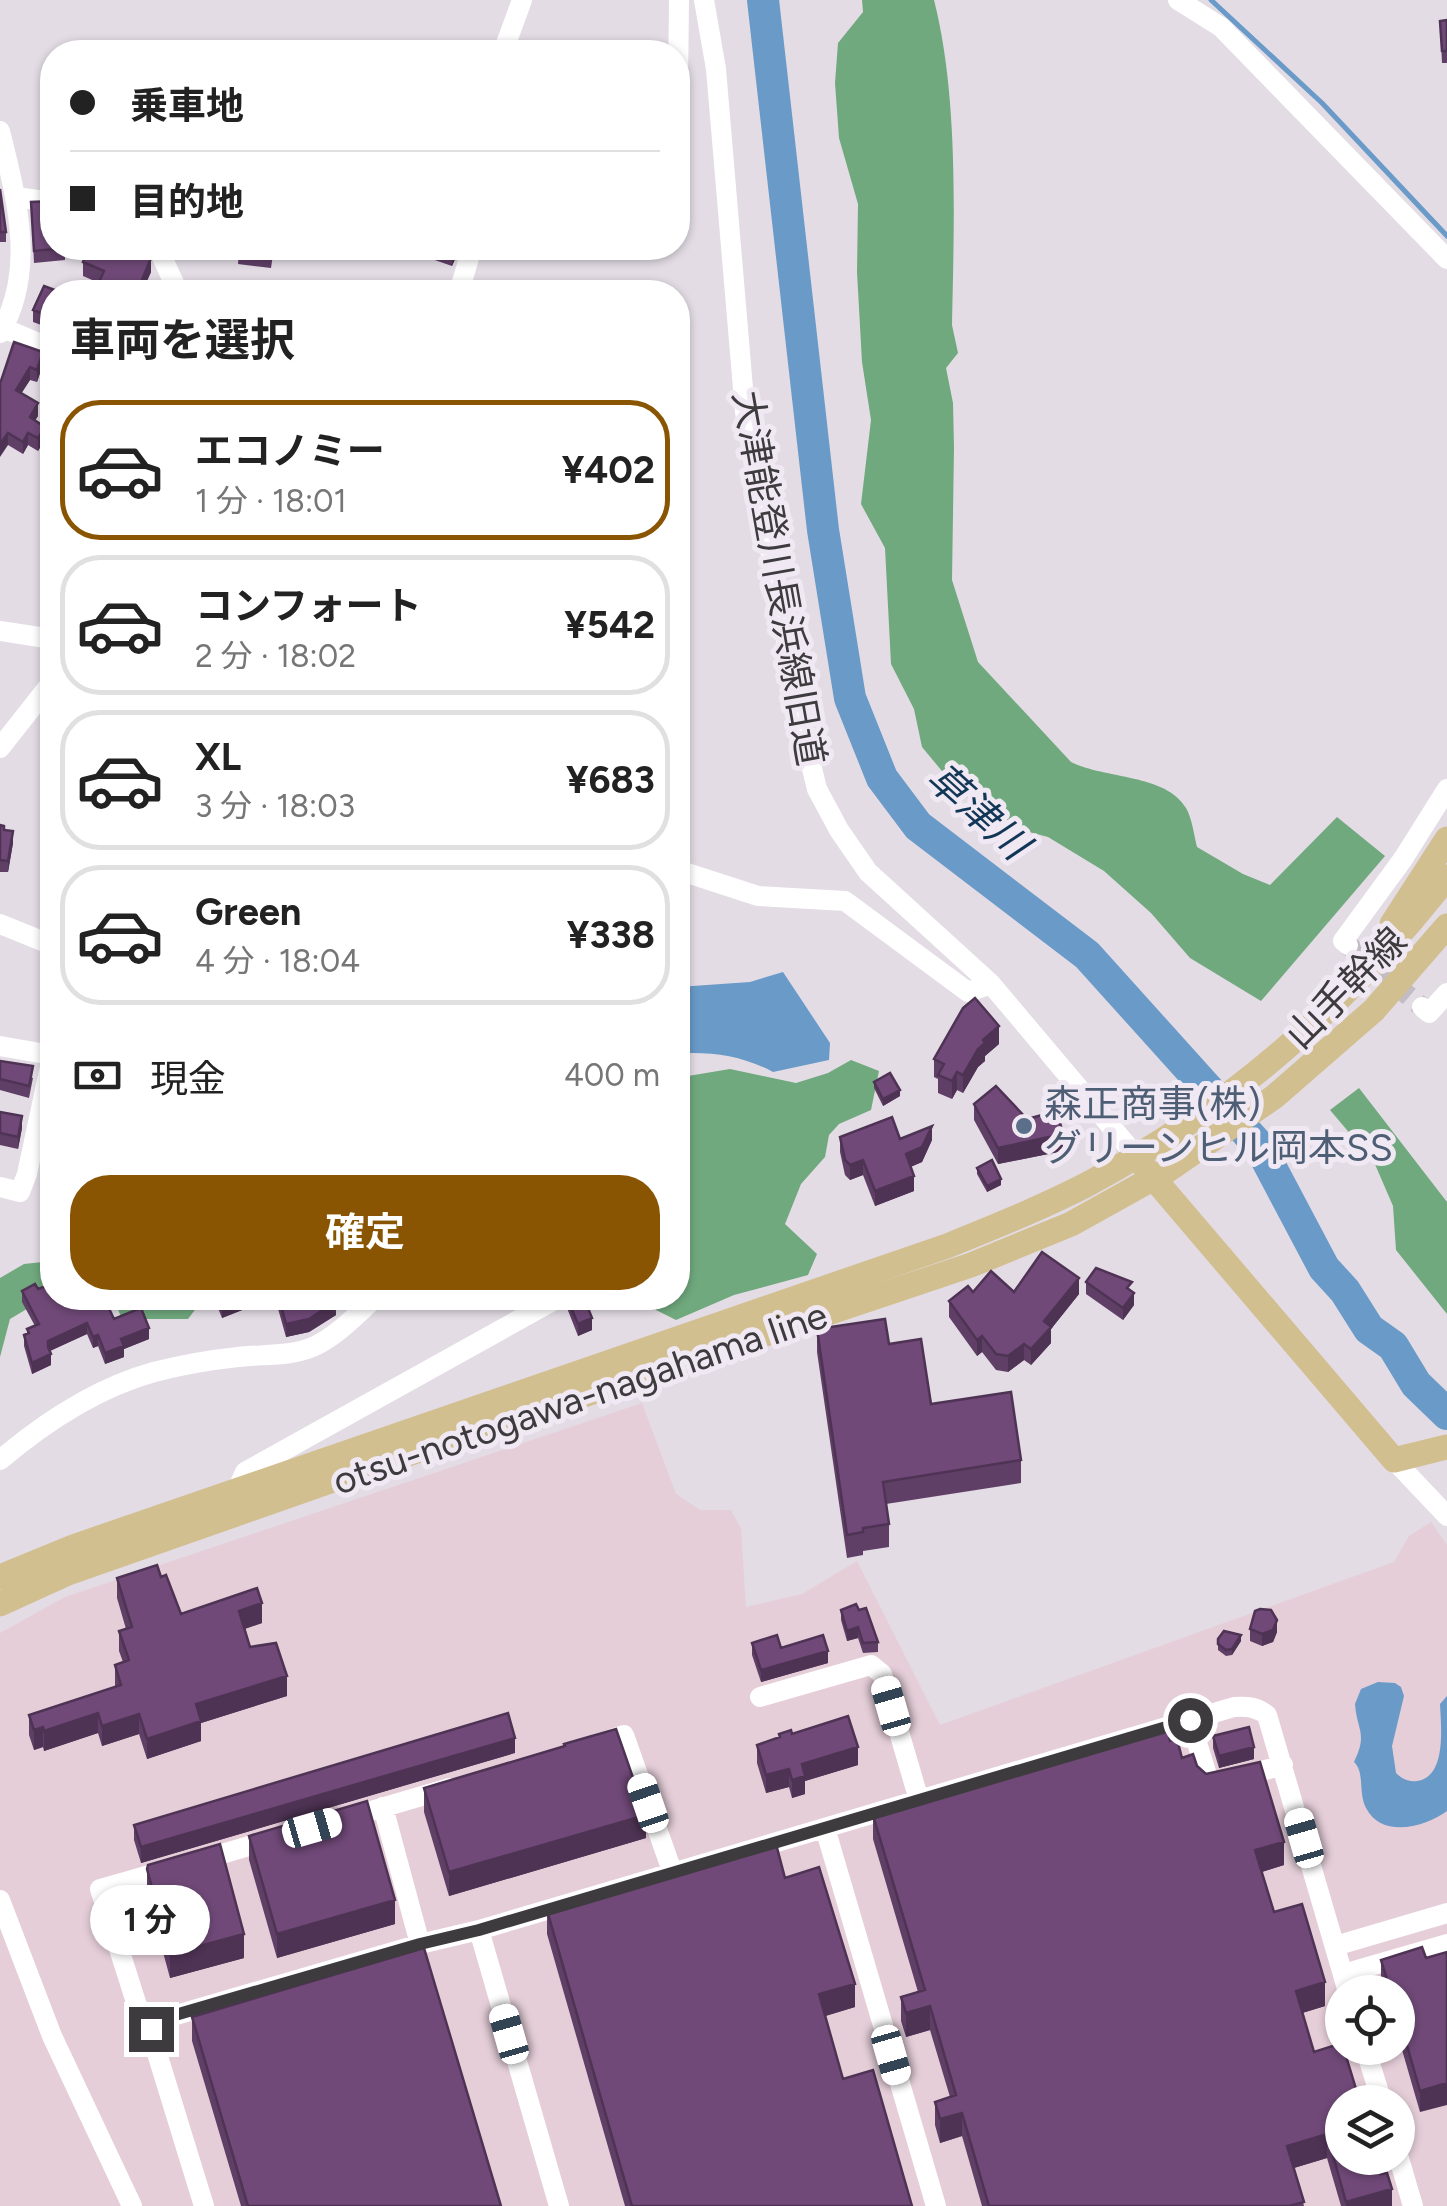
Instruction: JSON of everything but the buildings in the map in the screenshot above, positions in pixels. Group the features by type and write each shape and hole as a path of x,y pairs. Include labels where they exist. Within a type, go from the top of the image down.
{"main road":[{"path":"1349,992 1447,839"},
{"name":"山手幹線","path":"1136,1156 1256,1075 1349,992 1402,935 1447,877"},
{"name":"山手幹線","path":"1154,1179 1274,1096 1374,1010 1447,926"},
{"path":"1136,1156 1371,1438 1394,1460 1436,1449"},
{"name":"otsu-notogawa-nagahama line","path":"0,1578 73,1546 930,1253 1051,1202 1136,1156"},
{"name":"otsu-notogawa-nagahama line","path":"0,1604 68,1574 374,1466 989,1258 1071,1224 1154,1179"}],"street":[{"path":"507,40 522,0"},
{"path":"679,0 679,40"},
{"name":"大津能登川長浜線旧道","path":"704,0 716,68 745,412 803,732 817,788 868,872 991,984 1136,1156"},
{"path":"1178,0 1222,28 1447,259"},
{"path":"0,131 16,197 22,266 19,287 2,330 40,344"},
{"path":"16,197 40,200"},
{"path":"0,631 40,637"},
{"path":"0,748 40,697"},
{"path":"1348,944 1344,941 1447,789"},
{"path":"690,874 758,896 845,901 968,992 991,984"},
{"path":"0,924 40,940"},
{"path":"1422,1007 1429,1013 1447,993"},
{"path":"0,1046 40,1054"},
{"path":"0,1187 20,1192 40,1113"},
{"path":"0,1460 47,1422 126,1382 210,1360 298,1352 340,1330 362,1310"},
{"path":"237,1490 245,1472 536,1310"},
{"path":"1394,1460 1447,1516"},
{"path":"760,1697 871,1665 882,1674 918,1800"},
{"path":"204,2206 152,2038 153,2025 158,2020 479,1930 1234,1707 1258,1708 1268,1715 1343,1975"},
{"path":"1190,1720 1210,1786 1283,1765"},
{"path":"569,1752 624,1735 672,1871"},
{"path":"326,1824 476,1780"},
{"path":"383,1808 420,1944"},
{"path":"824,1828 936,2206"},
{"path":"153,2025 140,2018 100,1889 289,1834"},
{"path":"0,1900 52,2036 132,2206"},
{"path":"1334,1946 1447,1913"},
{"path":"1413,1923 1421,1951"},
{"path":"479,1930 559,2206"},
{"path":"1365,1975 1447,1944"},
{"path":"1404,2175 1413,2206"}],"shaded area":[{"path":"642,1403 676,1494 700,1510 731,1510 741,1529 746,1607 802,1594 857,1561 940,1725 1394,1562 1409,1536 1431,1522 1447,1545 1447,2206 0,2206 0,1633 65,1597"}],"green space":[{"path":"862,0 934,0 942,38 951,119 952,325 958,353 946,368 953,403 952,580 978,662 1071,762 1150,783 1177,797 1186,808 1197,847 1243,874 1270,885 1337,817 1385,856 1261,1001 1190,958 1151,913 1104,871 1048,837 995,823 956,788 922,747 914,709 891,664 885,548 861,504 871,420 862,362 858,204 839,138 835,83 838,43 863,12"},
{"path":"851,1060 879,1071 871,1110 839,1124 829,1135 825,1157 801,1184 785,1224 817,1254 808,1275 734,1295 676,1320 656,1310 690,1310 690,1076 730,1069 796,1083 828,1073"},
{"path":"1359,1088 1447,1202 1447,1314 1396,1250 1393,1206 1374,1162 1330,1110"},
{"path":"40,1262 40,1301 10,1319 0,1357 0,1278 24,1264"},
{"path":"118,1310 195,1310 188,1319 122,1319"}],"water":[{"path":"783,972 830,1043 829,1060 773,1072 741,1059 690,1053 690,986 750,982"},
{"path":"1378,1682 1395,1683 1404,1696 1392,1746 1396,1773 1408,1780 1427,1777 1438,1761 1440,1704 1447,1696 1447,1811 1427,1822 1393,1827 1373,1818 1366,1808 1354,1762 1361,1738 1355,1704 1361,1689"}],"waterway":[{"name":"草津川","path":"763,0 823,530 850,698 882,778 918,826 1087,955 1260,1147 1324,1268 1345,1291 1369,1329 1393,1346 1416,1384 1447,1414"},
{"path":"1211,0 1322,103 1447,236"}],"tunnel":[{"path":"1348,945 1422,1007"}],"place":[{"name":"森正商事(株) グリーンヒル岡本SS","path":"1024,1126"}],"route":[{"path":"151,2029 158,2020 479,1930 1190,1720"}]}
